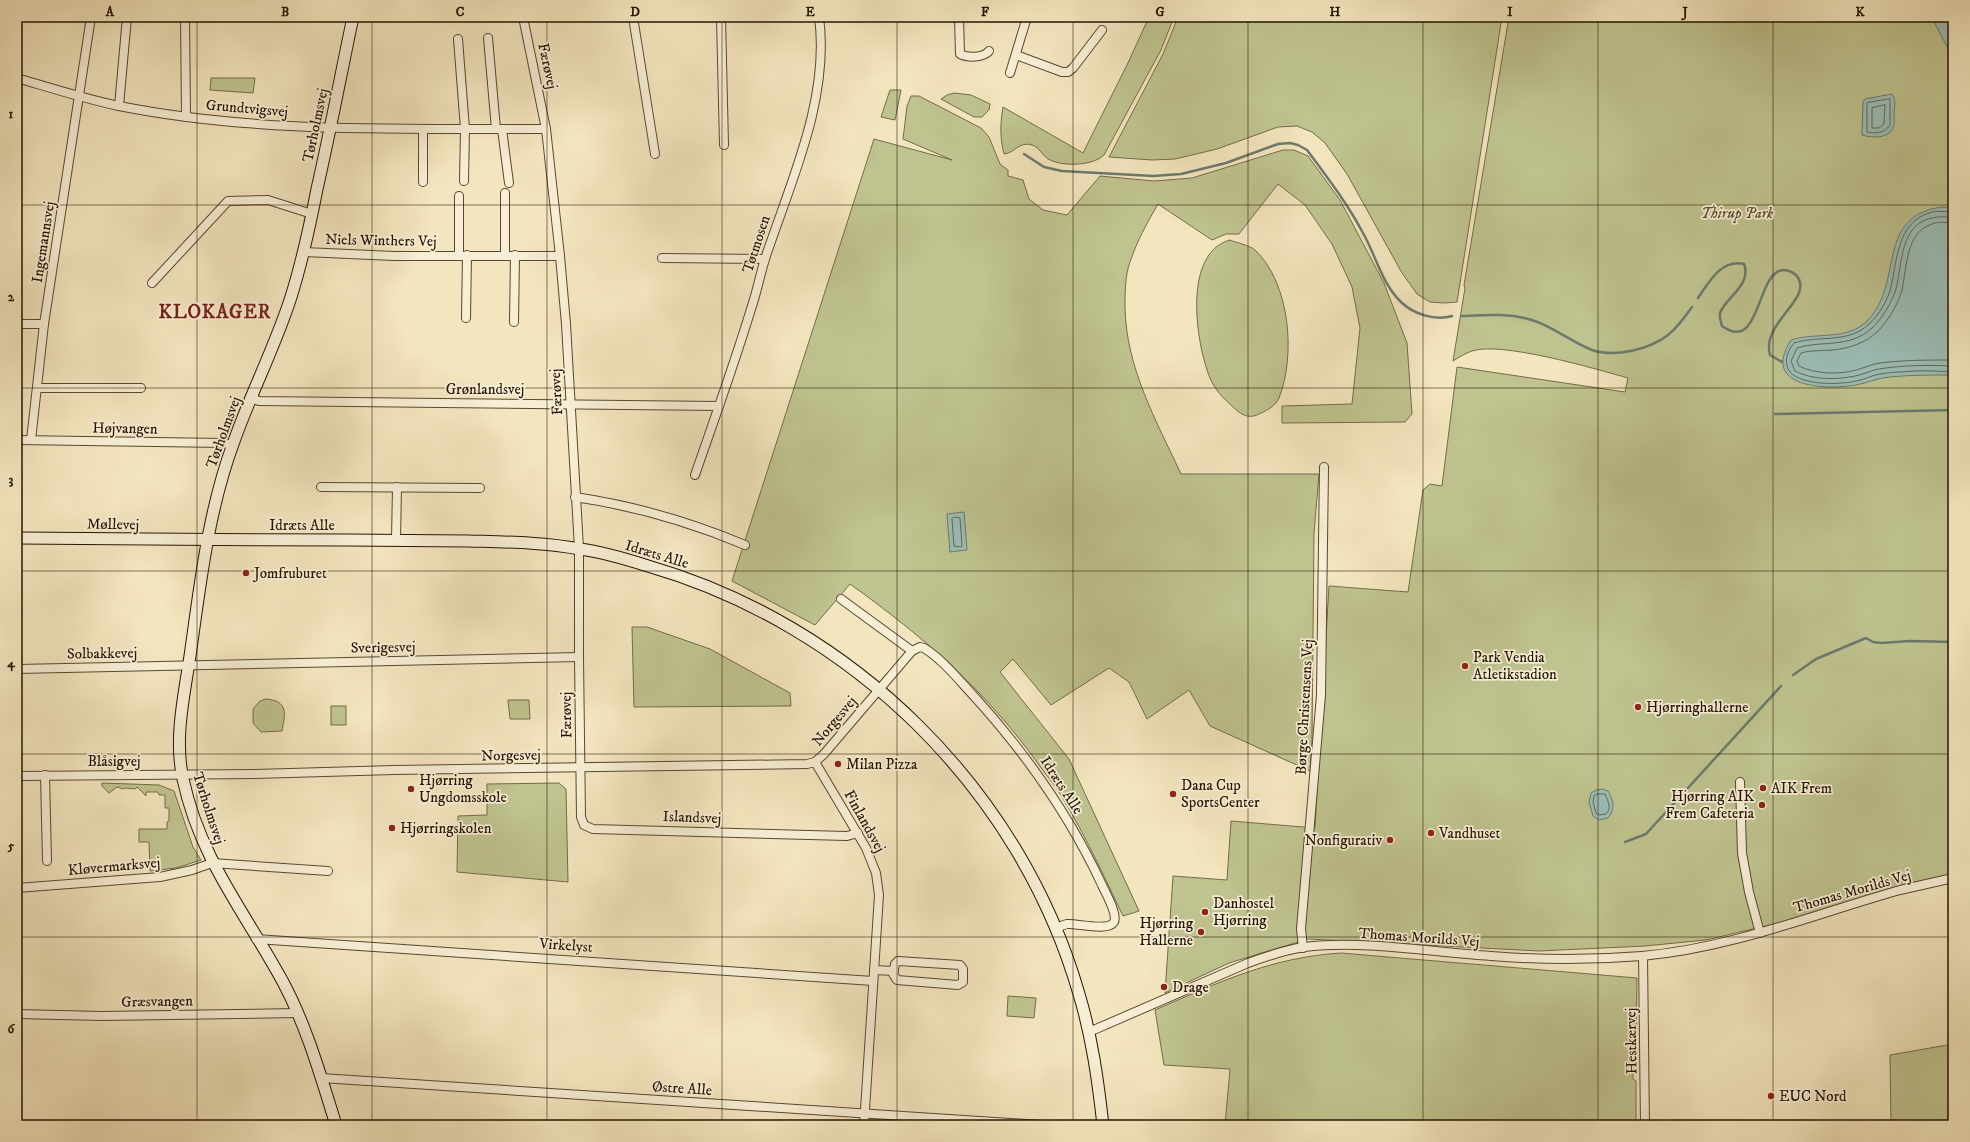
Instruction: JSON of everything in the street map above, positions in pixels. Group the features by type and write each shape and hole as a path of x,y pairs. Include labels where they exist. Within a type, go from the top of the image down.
{"street":[{"path":"79,96 91,17"},
{"path":"119,106 127,17"},
{"name":"Grundtvigsvej","path":"184,17 186,117"},
{"name":"Tørholmsvej","path":"336,1125 298,1013 283,981 212,863 198,832 182,774 180,740 188,665 208,540 223,476 232,445 276,339 304,252 353,17"},
{"name":"Færøvej","path":"523,17 546,129 560,256 579,548 578,657 581,768"},
{"path":"633,17 655,154"},
{"path":"721,17 724,145"},
{"name":"Tøtmosen","path":"695,475 752,308 765,258 813,114 821,57 819,17"},
{"path":"959,17 960,54 965,56 982,56 989,51"},
{"path":"1010,73 1027,17"},
{"path":"1016,55 1062,72 1068,72 1073,68 1102,30"},
{"path":"488,38 499,129 509,183"},
{"path":"458,39 465,129 464,181"},
{"name":"Grundtvigsvej","path":"17,78 119,106 186,117 254,124 330,129 546,129"},
{"name":"Ingemannsvej","path":"31,440 44,324 79,96"},
{"path":"423,129 423,182"},
{"path":"505,255 506,193"},
{"name":"Niels Winthers Vej","path":"459,196 466,318"},
{"path":"152,283 228,201 268,200 312,214"},
{"name":"Niels Winthers Vej","path":"304,252 394,256 560,256"},
{"path":"514,322 515,255"},
{"path":"662,258 765,258"},
{"path":"17,324 44,324"},
{"path":"37,388 142,388"},
{"name":"Grønlandsvej","path":"251,398 259,401 719,406"},
{"name":"Højvangen","path":"17,440 224,443 232,445"},
{"name":"Børge Christensens Vej","path":"1303,948 1301,929 1321,695 1324,467"},
{"path":"321,487 480,488"},
{"path":"396,540 397,487"},
{"path":"575,497 631,506 679,519 745,545"},
{"name":"Møllevej","path":"17,538 208,540"},
{"name":"Idræts Alle","path":"208,540 396,540 502,542 579,548 675,573 721,591 766,612 806,635 844,660 880,688 915,721 967,778 997,819 1034,879 1056,928 1079,991 1089,1032 1103,1125"},
{"name":"Idræts Alle","path":"841,599 912,650 920,647 929,651 955,676 1016,744 1054,798 1088,856 1115,916 1114,922 1108,926 1067,924 1056,928"},
{"path":"880,688 912,650"},
{"name":"Sverigesvej","path":"188,665 578,657"},
{"name":"Solbakkevej","path":"17,669 188,665"},
{"name":"Norgesvej","path":"182,774 787,765 815,762 824,754 880,688"},
{"name":"Finlandsvej","path":"815,762 866,848 876,873 879,895 864,1125"},
{"name":"Islandsvej","path":"581,768 581,817 584,825 593,829 847,836 858,833"},
{"name":"Blåsigvej","path":"17,776 182,774"},
{"path":"46,775 47,861"},
{"path":"1740,782 1740,834 1743,859 1749,892 1760,933"},
{"name":"Tørholmsvej","path":"212,863 328,871"},
{"name":"Kløvermarksvej","path":"17,888 160,877 192,870 212,863"},
{"name":"Thomas Morilds Vej","path":"1089,1032 1248,963 1275,954 1303,948 1337,945 1375,946 1547,959 1643,956 1692,949 1760,933 1901,890 1953,878"},
{"name":"Virkelyst","path":"256,938 873,981"},
{"name":"Hestkærvej","path":"1643,956 1645,1125"},
{"path":"901,961 958,964 964,971 963,982 958,985 899,981 895,979 894,971 895,964 901,961"},
{"path":"874,970 894,971"},
{"name":"Græsvangen","path":"17,1014 102,1016 298,1013"},
{"name":"Østre Alle","path":"321,1078 1042,1125"}],"green space":[{"path":"1149,17 1174,17 1161,50 1104,155 1099,159 1085,163 1069,164 1054,162 1048,159 1037,147 1028,144 1020,146 1011,152 1004,154 1001,131 1003,107 1083,153"},
{"path":"1178,17 1502,17 1457,302 1430,302 1417,294 1402,273 1347,174 1325,143 1312,132 1297,126 1278,127 1217,149 1175,159 1152,160 1109,157 1163,54"},
{"name":"Hjørringhallerne","path":"1509,17 1953,17 1953,875 1783,922 1706,940 1645,946 1539,951 1308,939 1229,963 1165,993 1173,876 1227,880 1231,821 1315,828 1329,586 1408,592 1423,490 1430,484 1442,486 1457,367 1625,392 1628,378 1549,357 1504,350 1486,349 1472,351 1453,361 1465,288 1464,285"},
{"path":"211,78 255,78 253,93 210,90"},
{"path":"890,90 901,90 895,120 881,117"},
{"path":"954,93 971,95 990,104 989,110 982,117 974,117 941,99"},
{"path":"911,96 919,96 981,128 989,137 1000,164 1008,170 1008,176 1023,180 1029,199 1043,210 1067,215 1100,176 1154,181 1192,178 1283,150 1294,150 1308,156 1340,200 1384,283 1407,343 1412,414 1405,422 1282,423 1282,406 1352,404 1360,328 1352,287 1332,244 1305,205 1278,184 1239,234 1226,234 1212,240 1158,204 1142,232 1127,273 1125,307 1127,329 1131,351 1144,393 1181,474 1319,474 1314,533 1312,740 1310,771 1210,726 1189,690 1147,719 1129,682 1109,668 1051,705 1013,659 1000,672 1069,759 1139,911 1123,916 1086,841 1060,793 1019,738 998,713 928,645 850,584 815,625 732,581 874,139 952,160 903,139 907,106"},
{"path":"1230,240 1252,248 1267,264 1276,281 1286,320 1288,341 1287,361 1284,381 1279,398 1269,409 1253,416 1245,416 1222,397 1210,378 1200,344 1197,301 1199,280 1205,262 1215,248"},
{"path":"632,627 647,627 710,649 790,693 791,706 634,707"},
{"path":"266,699 279,702 284,709 282,731 261,732 253,723 253,709 260,701"},
{"path":"508,700 529,700 530,719 510,719"},
{"path":"331,706 346,706 346,725 331,725"},
{"path":"102,783 159,785 174,791 193,847 201,860 176,868 150,871 149,842 139,842 139,829 167,829 167,822 169,821 169,808 165,808 165,795 159,795 158,792 146,792 146,796 137,787 135,789 123,789 117,787 109,793 102,786"},
{"path":"559,783 566,789 568,882 457,872 458,816 487,815 487,784"},
{"path":"1341,953 1637,978 1636,1050 1633,1054 1633,1079 1636,1081 1636,1125 1225,1125 1230,1069 1164,1065 1155,1010 1245,973 1316,955"},
{"path":"1008,996 1036,998 1034,1018 1007,1016"},
{"path":"1953,1044 1953,1125 1891,1125 1890,1055"}],"water":[{"path":"1931,17 1953,17 1953,58 1932,18"},
{"path":"1892,94 1895,105 1894,125 1891,132 1879,137 1862,135 1863,102 1865,99"},
{"path":"1942,207 1953,208 1953,375 1913,375 1889,377 1856,385 1828,387 1814,386 1790,377 1784,368 1784,356 1791,340 1810,336 1840,334 1859,327 1867,321 1878,306 1885,288 1898,237 1907,223 1921,213"},
{"path":"964,512 967,550 950,552 947,514"},
{"path":"1603,789 1608,791 1613,808 1608,818 1599,820 1593,816 1589,802 1591,793 1596,790"}],"waterway":[{"path":"1024,154 1044,167 1062,171 1153,176 1181,174 1226,163 1278,144 1290,143 1298,145 1307,150 1350,211 1368,242 1384,278 1394,295 1406,306 1418,313 1439,318 1452,316"},
{"path":"1698,298 1711,279 1722,268 1736,263 1744,264 1746,271 1742,285 1723,307 1720,313 1722,326 1735,332 1744,329 1751,321 1774,274 1787,270 1797,276 1800,285 1799,293 1779,322 1769,343 1770,355 1782,362"},
{"path":"1462,316 1515,316 1532,320 1592,350 1611,353 1632,351 1661,340 1675,329 1692,307"},
{"path":"1775,414 1953,410"},
{"path":"1793,675 1816,659 1866,638 1873,642 1881,643 1910,641 1953,642"},
{"path":"1625,842 1646,834 1781,686"}],"place":[{"name":"Jomfruburet","path":"246,573"},
{"name":"Park Vendia Atletikstadion","path":"1465,666"},
{"name":"Hjørringhallerne","path":"1638,707"},
{"name":"Milan Pizza","path":"838,764"},
{"name":"AIK Frem","path":"1763,788"},
{"name":"Hjørring Ungdomsskole","path":"411,789"},
{"name":"Dana Cup SportsCenter","path":"1173,794"},
{"name":"Hjørring AIK Frem Cafeteria","path":"1762,805"},
{"name":"Hjørringskolen","path":"392,828"},
{"name":"Vandhuset","path":"1431,833"},
{"name":"Nonfigurativ","path":"1390,840"},
{"name":"Danhostel Hjørring","path":"1205,912"},
{"name":"Hjørring Hallerne","path":"1201,932"},
{"name":"Drage","path":"1164,987"},
{"name":"EUC Nord","path":"1771,1096"}],"district":[{"name":"KLOKAGER","path":"215,311"}],"park label":[{"name":"Thirup Park","path":"1737,213"}]}
